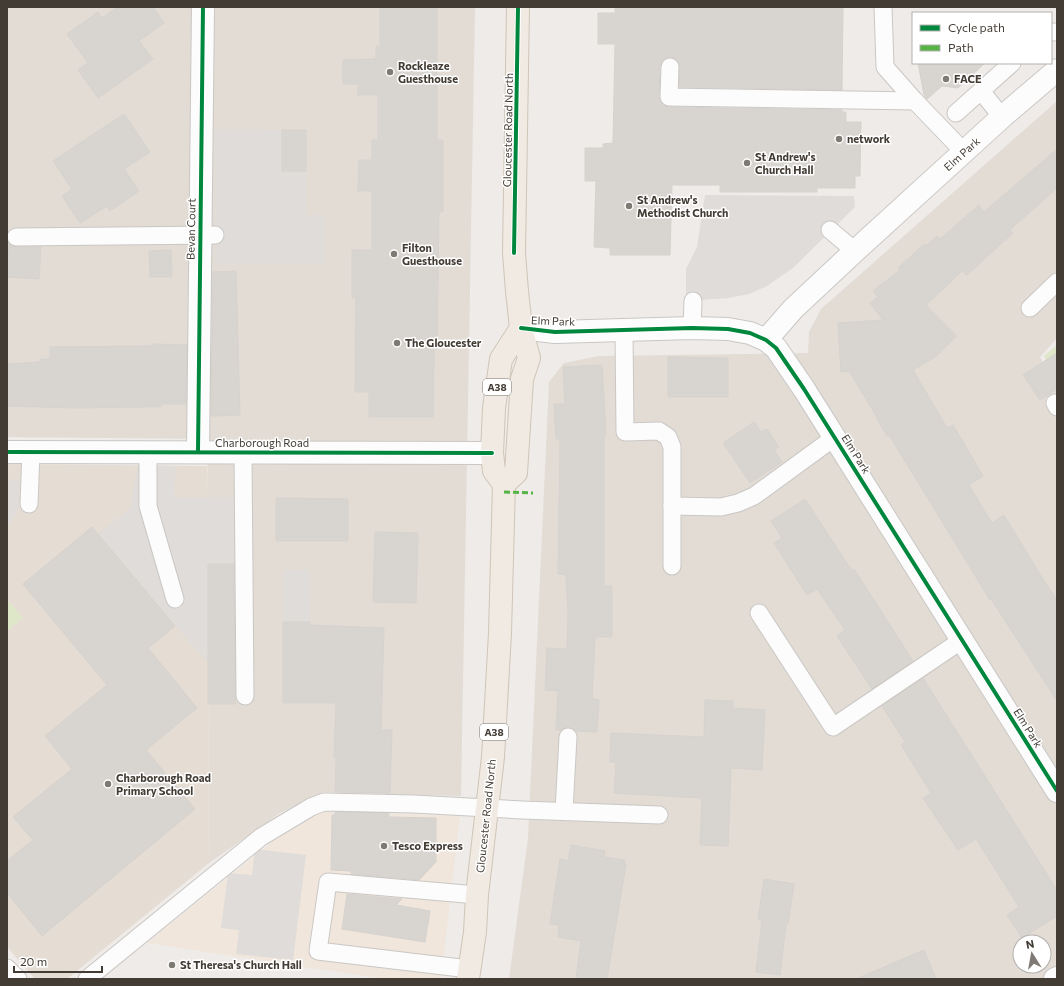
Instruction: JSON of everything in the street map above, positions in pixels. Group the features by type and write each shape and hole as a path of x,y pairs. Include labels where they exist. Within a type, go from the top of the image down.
{"main road":[{"name":"Gloucester Road North","path":"469,974 475,932 477,895 486,808 493,757 499,641 504,484 516,474 522,379 529,358 521,328 514,253 518,7"},
{"name":"A38","path":"504,484 494,471 492,453 494,408 501,359 521,328"}],"street":[{"name":"Bevan Court","path":"198,452 208,235 203,7"},
{"name":"Elm Park","path":"766,340 793,309 855,251 1002,117 1057,70"},
{"name":"Elm Park","path":"521,328 555,332 692,328 728,329 750,333 766,340 776,348 785,359 835,437 1057,791"},
{"name":"Charborough Road","path":"7,452 492,453"}],"lane":[{"path":"883,7 885,67 964,152"},
{"path":"956,113 1011,64"},
{"path":"670,67 669,98 915,101"},
{"path":"981,90 1002,117"},
{"path":"830,230 855,251"},
{"path":"16,237 208,235"},
{"path":"1030,308 1057,282"},
{"path":"692,328 693,301"},
{"path":"624,330 625,432 659,431 668,437 672,447 672,566"},
{"path":"672,506 713,507 738,504 754,496 835,437"},
{"path":"29,504 31,452"},
{"path":"148,452 148,506 175,599"},
{"path":"243,453 245,696"},
{"path":"759,613 833,727 962,640"},
{"path":"564,811 568,737"},
{"path":"88,979 261,837 311,807 324,802 414,804 659,815"},
{"path":"469,974 318,951 328,882 477,895"},
{"path":"7,968 18,979"}],"shaded area":[{"path":"7,7 475,7 461,796 324,792 280,813 209,863 208,439 7,437"},
{"path":"1057,101 1057,338 1040,357 1057,388 1057,979 509,979 528,838 549,382 564,363 599,356 808,353 809,332 821,309"},
{"path":"215,129 282,130 282,171 306,171 306,215 324,215 324,264 215,264"},
{"path":"705,195 854,196 855,207 793,268 767,286 749,294 728,298 686,301 686,269 697,247"},
{"name":"Charborough Road Primary School","path":"7,464 207,466 209,863 67,979 35,979 7,947"},
{"path":"138,465 176,466 174,497 243,497 244,564 208,564 208,662 175,626 98,534 130,509"},
{"path":"7,480 20,480 18,509 7,529"},
{"path":"283,570 309,570 310,622 283,622"},
{"path":"324,812 460,816 441,979 385,979 147,943 286,831"},
{"path":"255,849 306,855 293,960 236,954 239,930 221,928 228,873 252,875"}],"green space":[{"path":"1057,345 1057,380 1044,356"},
{"path":"7,599 23,618 7,631"}],"building":[{"path":"117,7 153,7 164,23 139,41 153,59 98,98 78,70 88,63 67,34 98,12 102,18"},
{"path":"380,7 437,7 437,140 443,140 443,212 439,212 437,349 434,349 433,417 369,417 369,392 355,392 356,298 352,298 352,250 372,250 372,191 358,191 359,160 372,160 372,140 378,140 378,95 358,95 358,84 343,84 343,60 376,59 376,46 380,46"},
{"path":"615,7 843,7 842,90 679,87 679,63 676,59 670,57 662,61 660,66 659,97 660,101 664,105 669,107 842,110 842,112 846,112 846,122 861,122 860,176 855,176 855,188 817,188 817,192 720,192 720,185 672,185 670,255 610,255 610,248 594,247 596,181 585,181 585,148 603,148 603,144 613,143 615,44 598,44 598,13 615,13"},
{"name":"FACE","path":"918,64 984,64 958,88 942,86 927,99 924,95"},
{"path":"124,114 150,152 124,169 139,191 110,211 107,206 80,223 62,196 72,189 53,161"},
{"path":"282,130 306,130 306,171 282,171"},
{"path":"1057,149 1057,188 1010,230 1013,233 967,275 962,271 926,305 957,336 935,357 913,370 947,428 953,425 983,476 969,485 992,523 1004,515 1057,600 1057,701 991,599 990,600 889,435 887,436 849,371 841,372 838,323 883,320 870,303 878,297 873,291 900,270 898,268 924,244 926,246 937,236 940,239 979,205 984,212"},
{"path":"9,243 16,247 41,247 39,279 7,277"},
{"path":"171,250 172,277 150,277 149,251"},
{"path":"236,271 240,415 211,416 213,272"},
{"path":"152,344 187,345 186,404 161,404 161,407 74,408 7,406 7,364 40,362 40,359 50,359 50,347 152,346"},
{"path":"1057,353 1057,389 1040,400 1023,375"},
{"path":"668,357 728,358 728,397 668,397"},
{"path":"602,365 606,436 604,436 604,586 612,586 612,637 595,637 592,699 599,700 597,732 575,731 568,727 561,730 556,730 558,691 545,690 547,648 567,649 568,611 566,575 558,574 560,439 556,439 554,404 565,404 563,367"},
{"path":"754,422 761,432 767,429 779,447 774,450 782,462 750,483 723,443"},
{"path":"276,498 348,499 348,541 276,541"},
{"path":"805,499 852,571 854,569 913,661 872,689 837,636 845,630 817,589 807,595 774,543 782,538 771,521"},
{"path":"92,527 175,626 148,648 197,708 146,750 195,809 42,936 7,893 7,861 33,840 13,817 72,769 45,736 107,685 23,584"},
{"path":"375,532 418,533 416,603 373,602"},
{"path":"208,564 234,564 235,704 208,704"},
{"path":"283,622 310,622 310,625 384,628 381,730 392,730 390,793 335,792 336,758 334,757 336,703 283,703"},
{"path":"923,678 1057,890 1057,916 1028,934 1019,934 1007,915 1019,907 976,839 958,850 923,798 931,793 901,745 905,742 882,706"},
{"path":"705,700 733,701 733,708 765,710 762,770 731,768 728,846 700,845 702,798 614,793 616,762 610,762 611,733 704,737"},
{"name":"Tesco Express","path":"335,812 389,813 389,817 436,818 436,862 419,880 351,874 351,871 331,870 332,815 335,815"},
{"path":"571,845 605,851 604,857 625,860 624,864 626,864 607,979 576,979 581,941 558,937 559,925 550,924 560,859 568,861"},
{"path":"764,879 794,884 788,924 786,924 780,975 756,972 762,920 758,919"},
{"path":"347,894 402,899 396,905 430,911 425,942 342,929"},
{"path":"924,950 936,979 856,979"}],"marked path":[{"path":"504,492 533,493"}],"cycle path":[{"path":"198,452 203,7"},
{"path":"514,253 518,7"},
{"path":"521,328 555,332 692,328 728,329 750,333 766,340 776,348 804,389 1057,791"},
{"path":"7,452 492,453"}],"place":[{"name":"Rockleaze Guesthouse","path":"390,72"},
{"name":"FACE","path":"946,79"},
{"name":"network","path":"839,139"},
{"name":"St Andrew's Church Hall","path":"747,163"},
{"name":"St Andrew's Methodist Church","path":"629,206"},
{"name":"Filton Guesthouse","path":"394,254"},
{"name":"The Gloucester","path":"397,343"},
{"name":"Charborough Road Primary School","path":"108,784"},
{"name":"Tesco Express","path":"384,846"},
{"name":"St Theresa's Church Hall","path":"172,965"}]}
